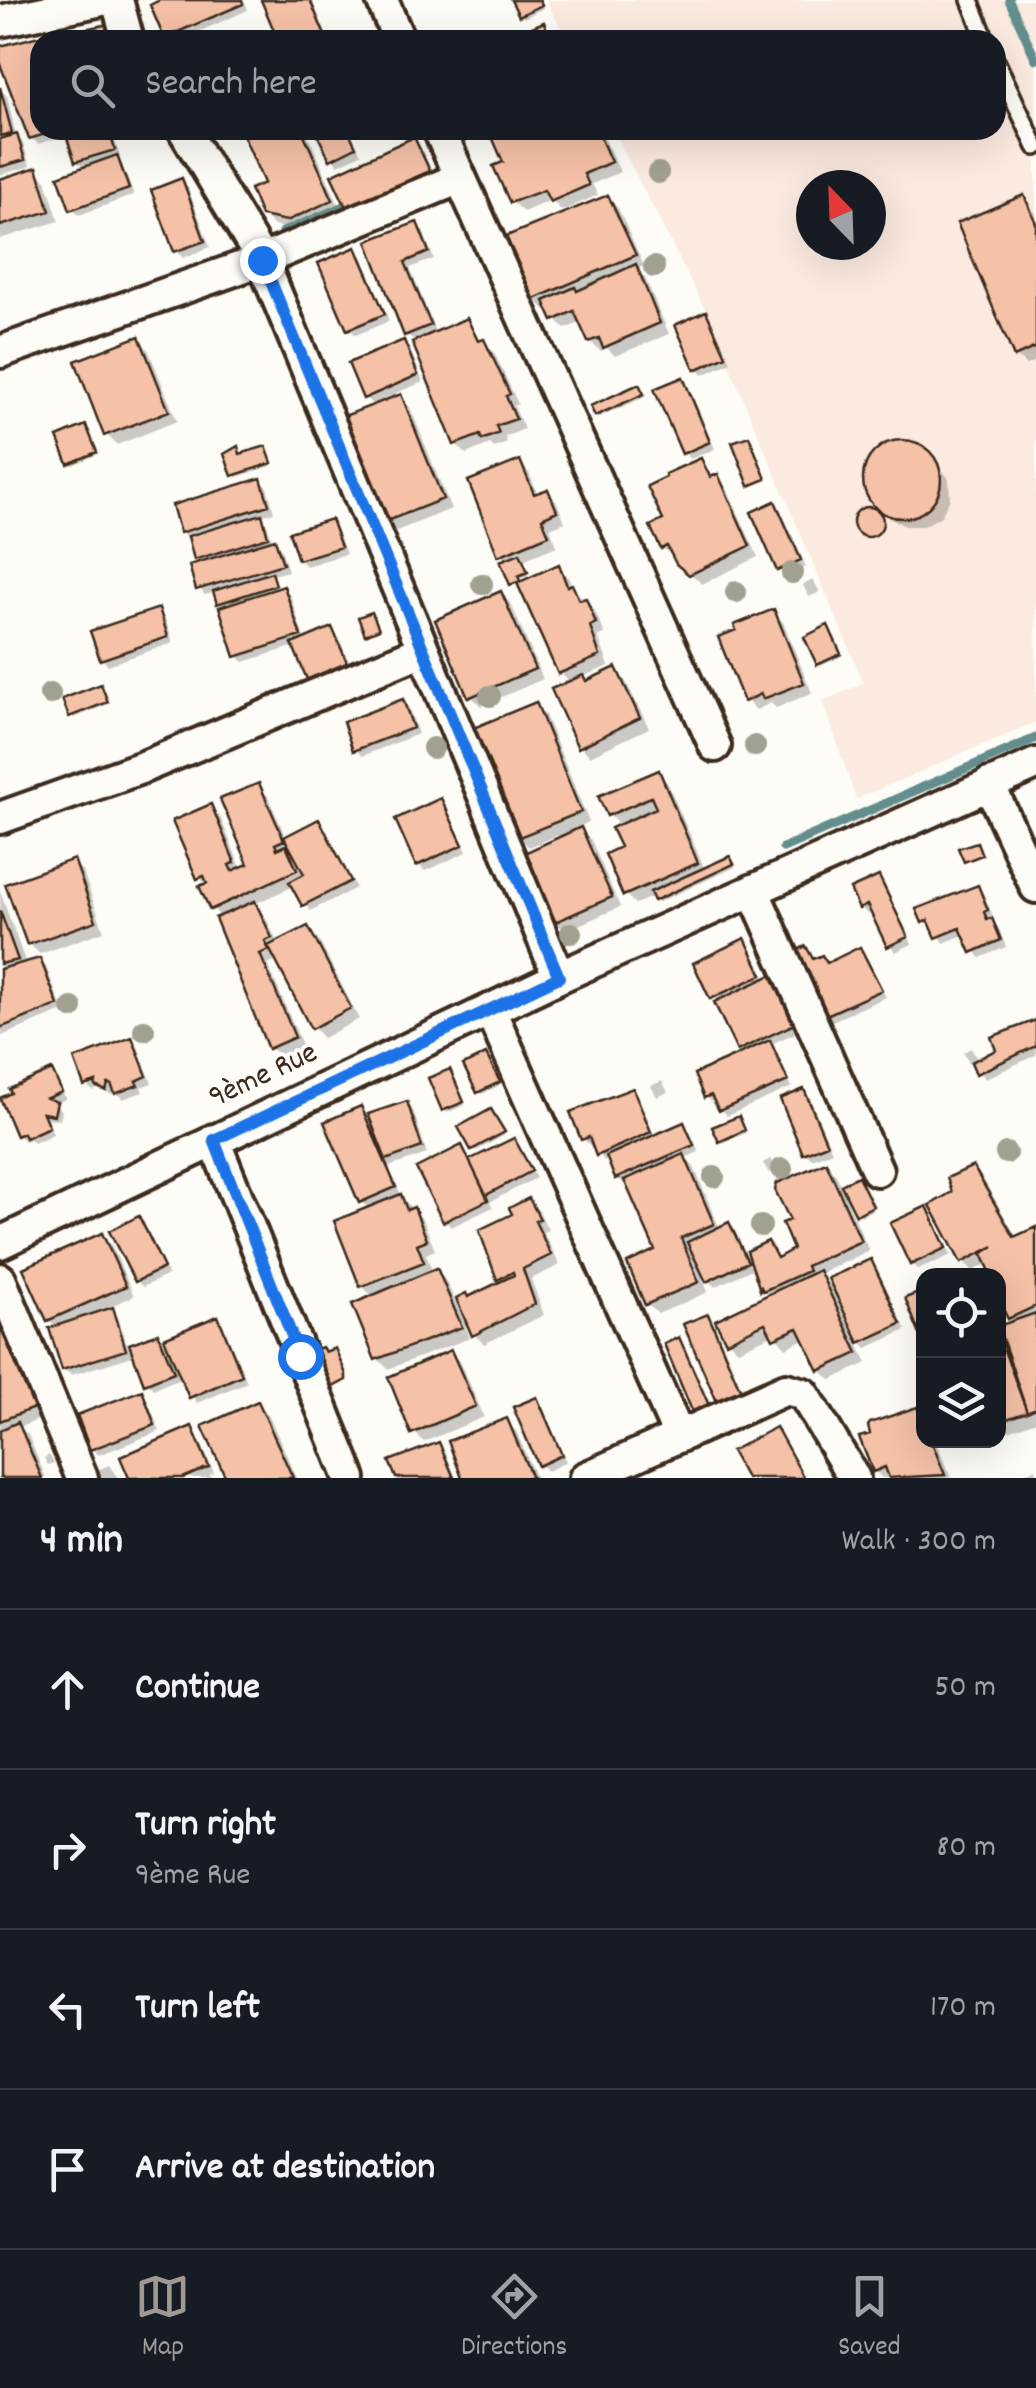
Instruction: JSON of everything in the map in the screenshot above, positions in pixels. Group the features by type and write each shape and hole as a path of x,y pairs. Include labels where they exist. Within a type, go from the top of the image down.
{"street":[{"path":"0,21 102,0"},
{"path":"116,0 125,30"},
{"path":"382,0 396,30"},
{"path":"190,140 262,260 559,977"},
{"path":"443,140 715,746"},
{"path":"0,352 262,260 460,178"},
{"path":"0,818 146,766 422,652"},
{"name":"9ème Rue","path":"0,1242 559,977 1036,764"},
{"path":"989,784 1036,887"},
{"path":"753,890 877,1170"},
{"path":"490,1010 679,1436"},
{"path":"214,1140 350,1478"},
{"path":"0,1279 82,1478"},
{"path":"585,1478 786,1389 804,1394 854,1478"}],"lane":[{"path":"970,0 982,30"},
{"path":"1006,82 1036,147"}],"shaded area":[{"path":"546,0 1036,0 1036,722 856,799 823,701 864,683 706,311 618,140 1006,140 1006,30 562,30"}],"building":[{"path":"160,0 242,0 243,4 183,30 161,30 150,5"},
{"path":"261,0 310,0 323,30 274,30"},
{"path":"511,0 540,0 542,5 519,16"},
{"path":"544,22 547,30 525,30"},
{"path":"114,23 116,30 79,30"},
{"path":"30,38 30,139 0,64 0,46"},
{"path":"0,87 12,133 0,136"},
{"path":"17,134 25,160 0,167 0,139"},
{"path":"68,140 112,140 115,150 75,162"},
{"path":"245,140 306,140 333,200 287,221 261,216 250,189 264,183"},
{"path":"320,140 353,140 356,147 330,160"},
{"path":"407,140 415,140 430,171 347,209 331,175"},
{"path":"493,140 601,140 611,162 584,174 589,185 550,202 544,190 510,203 493,166 503,162"},
{"path":"117,155 129,189 70,210 58,176"},
{"path":"37,167 50,211 0,226 0,179"},
{"path":"182,178 205,241 174,252 151,190"},
{"path":"608,195 636,255 532,300 504,237"},
{"path":"1024,195 1036,223 1036,347 1014,357 957,223"},
{"path":"417,222 429,252 405,262 431,325 404,336 367,241"},
{"path":"356,247 385,314 347,330 318,263"},
{"path":"636,264 660,323 603,348 599,338 588,342 574,311 553,321 544,301 575,287 577,291"},
{"path":"706,311 726,356 695,370 675,325"},
{"path":"467,318 478,341 484,339 510,394 506,396 516,419 496,426 499,433 454,445 412,342"},
{"path":"139,336 169,411 104,436 75,361"},
{"path":"404,340 418,375 363,399 348,363"},
{"path":"683,377 710,442 682,454 654,389"},
{"path":"639,384 644,394 595,416 590,406"},
{"path":"401,394 443,499 377,525 334,420"},
{"path":"86,425 97,452 68,464 57,437"},
{"path":"749,436 766,479 749,486 732,442"},
{"path":"902,440 917,443 929,452 938,464 938,494 929,506 917,515 902,518 887,515 875,506 866,494 863,479 866,464 875,452 887,443"},
{"path":"238,446 240,454 266,446 272,463 232,476 224,454"},
{"path":"701,458 710,477 718,474 750,546 689,575 676,564 667,546 661,549 650,526 663,520 647,486"},
{"path":"520,460 534,494 548,489 557,511 542,518 549,535 498,556 468,481"},
{"path":"261,478 269,505 180,533 172,505"},
{"path":"775,501 801,560 777,571 751,512"},
{"path":"868,507 882,516 883,522 874,536 868,537 854,528 853,522 862,508"},
{"path":"262,514 268,537 194,560 188,536"},
{"path":"331,519 341,547 298,560 289,532"},
{"path":"275,539 283,564 196,590 189,565"},
{"path":"520,553 528,572 510,585 500,561"},
{"path":"559,564 567,586 572,584 579,600 586,598 596,623 590,626 600,656 558,674 517,583"},
{"path":"272,572 276,585 217,604 213,591"},
{"path":"284,586 301,636 235,657 219,607"},
{"path":"501,591 535,669 468,698 435,620"},
{"path":"159,608 168,637 100,660 90,631"},
{"path":"774,609 804,683 744,702 718,637 736,630 734,625"},
{"path":"372,612 379,629 365,635 358,617"},
{"path":"828,625 841,654 817,665 804,637"},
{"path":"332,627 349,667 309,684 292,644"},
{"path":"616,667 640,718 578,748 551,689 583,675 586,681"},
{"path":"101,684 108,702 69,717 62,699"},
{"path":"403,699 413,728 353,751 343,722"},
{"path":"536,702 581,812 517,838 471,729"},
{"path":"659,770 698,863 623,896 605,854 620,847 611,828 656,808 651,797 607,816 598,796"},
{"path":"259,783 284,840 275,844 277,849 286,845 297,870 210,910 199,886 207,883 204,876 197,879 172,821 211,804 235,863 229,865 232,871 248,864 220,799"},
{"path":"441,798 463,845 416,866 395,819"},
{"path":"319,819 351,881 302,906 289,882 304,874 284,837"},
{"path":"581,827 612,897 553,923 522,854"},
{"path":"977,842 982,855 964,862 958,848"},
{"path":"730,856 734,864 654,901 650,892"},
{"path":"74,859 96,921 27,945 5,884"},
{"path":"879,876 908,937 887,947 867,905 859,909 850,889"},
{"path":"978,885 988,910 984,912 987,919 992,918 1001,940 971,953 960,928 936,938 928,920 922,923 916,909"},
{"path":"255,901 272,938 265,941 269,950 260,954 295,1037 268,1049 215,918"},
{"path":"0,911 18,960 0,964"},
{"path":"308,926 351,1008 311,1029 268,946"},
{"path":"745,938 762,975 710,999 693,963"},
{"path":"806,946 813,959 822,955 827,963 860,947 882,990 822,1017 791,953"},
{"path":"40,958 58,1005 0,1028 0,969"},
{"path":"776,973 799,1022 737,1051 714,1002"},
{"path":"1036,1020 1036,1046 976,1074 971,1062 996,1050 991,1037"},
{"path":"132,1037 147,1076 136,1081 138,1085 115,1094 111,1084 106,1091 95,1086 96,1082 84,1086 74,1059"},
{"path":"770,1040 788,1081 719,1111 711,1095 704,1098 694,1074"},
{"path":"486,1054 500,1082 477,1093 463,1065"},
{"path":"450,1069 464,1102 442,1111 428,1078"},
{"path":"52,1070 62,1092 47,1098 57,1102 54,1115 43,1113 49,1127 25,1138 23,1133 16,1136 0,1098 11,1093 9,1089"},
{"path":"633,1088 651,1132 596,1156 589,1137 581,1140 570,1112"},
{"path":"804,1089 827,1144 803,1154 780,1099"},
{"path":"407,1101 422,1147 386,1160 368,1114"},
{"path":"361,1106 396,1187 359,1203 324,1122"},
{"path":"491,1109 505,1132 471,1150 458,1127"},
{"path":"739,1116 745,1130 719,1142 712,1127"},
{"path":"684,1122 694,1145 615,1179 606,1156"},
{"path":"514,1138 532,1171 486,1195 469,1160"},
{"path":"462,1145 488,1200 443,1222 416,1168"},
{"path":"684,1154 714,1224 681,1238 699,1282 645,1305 627,1263 655,1250 624,1180"},
{"path":"826,1162 861,1241 806,1266 808,1271 760,1290 747,1251 768,1241 777,1258 793,1249 782,1223 790,1220 775,1190 777,1183"},
{"path":"973,1166 1014,1237 1036,1227 1036,1306 1008,1319 1006,1268 988,1268 982,1254 994,1246 961,1263 930,1205 952,1192 947,1178"},
{"path":"858,1176 873,1206 856,1215 841,1185"},
{"path":"401,1194 407,1210 414,1207 427,1240 417,1244 424,1262 360,1287 334,1221"},
{"path":"529,1198 551,1255 523,1269 535,1304 472,1336 456,1298 466,1293 468,1297 514,1275 513,1272 497,1280 479,1230 512,1214 509,1208"},
{"path":"927,1206 946,1248 910,1265 890,1223"},
{"path":"139,1216 164,1268 135,1282 109,1231"},
{"path":"729,1222 748,1262 706,1282 687,1242"},
{"path":"102,1233 126,1286 47,1321 23,1268"},
{"path":"871,1259 901,1324 859,1343 828,1278"},
{"path":"437,1268 462,1327 375,1360 352,1304"},
{"path":"819,1270 858,1353 819,1371 798,1328 773,1339 765,1323 726,1342 715,1320"},
{"path":"916,1294 916,1325 905,1298"},
{"path":"113,1307 126,1350 62,1370 49,1328"},
{"path":"1036,1313 1036,1408 1027,1412 1006,1350 1006,1323"},
{"path":"708,1314 743,1396 719,1406 683,1324"},
{"path":"218,1316 242,1375 189,1398 164,1338"},
{"path":"0,1322 34,1408 0,1421"},
{"path":"158,1333 174,1372 144,1384 129,1344"},
{"path":"679,1337 711,1410 695,1418 664,1344"},
{"path":"322,1347 325,1352 335,1348 346,1374 346,1380 331,1388 328,1382 322,1385 308,1353"},
{"path":"451,1350 476,1406 411,1434 388,1377"},
{"path":"1006,1356 1027,1412 1006,1419"},
{"path":"142,1390 155,1425 90,1450 77,1415"},
{"path":"537,1397 562,1455 538,1466 513,1407"},
{"path":"258,1401 293,1478 226,1478 202,1426"},
{"path":"916,1407 916,1448 934,1448 945,1475 889,1478 885,1467 873,1472 859,1437 870,1434 870,1423"},
{"path":"507,1418 532,1478 462,1478 448,1441"},
{"path":"18,1422 42,1478 0,1478 0,1430"},
{"path":"192,1426 209,1467 183,1478 129,1478 120,1457"},
{"path":"776,1427 804,1478 746,1478 731,1451"},
{"path":"439,1442 454,1478 396,1478 389,1461"}],"waterway":[{"path":"1009,0 1036,60"},
{"path":"283,232 354,202"},
{"path":"783,848 1036,738"}],"route":[{"path":"262,260 559,977 214,1140 300,1356"}]}
